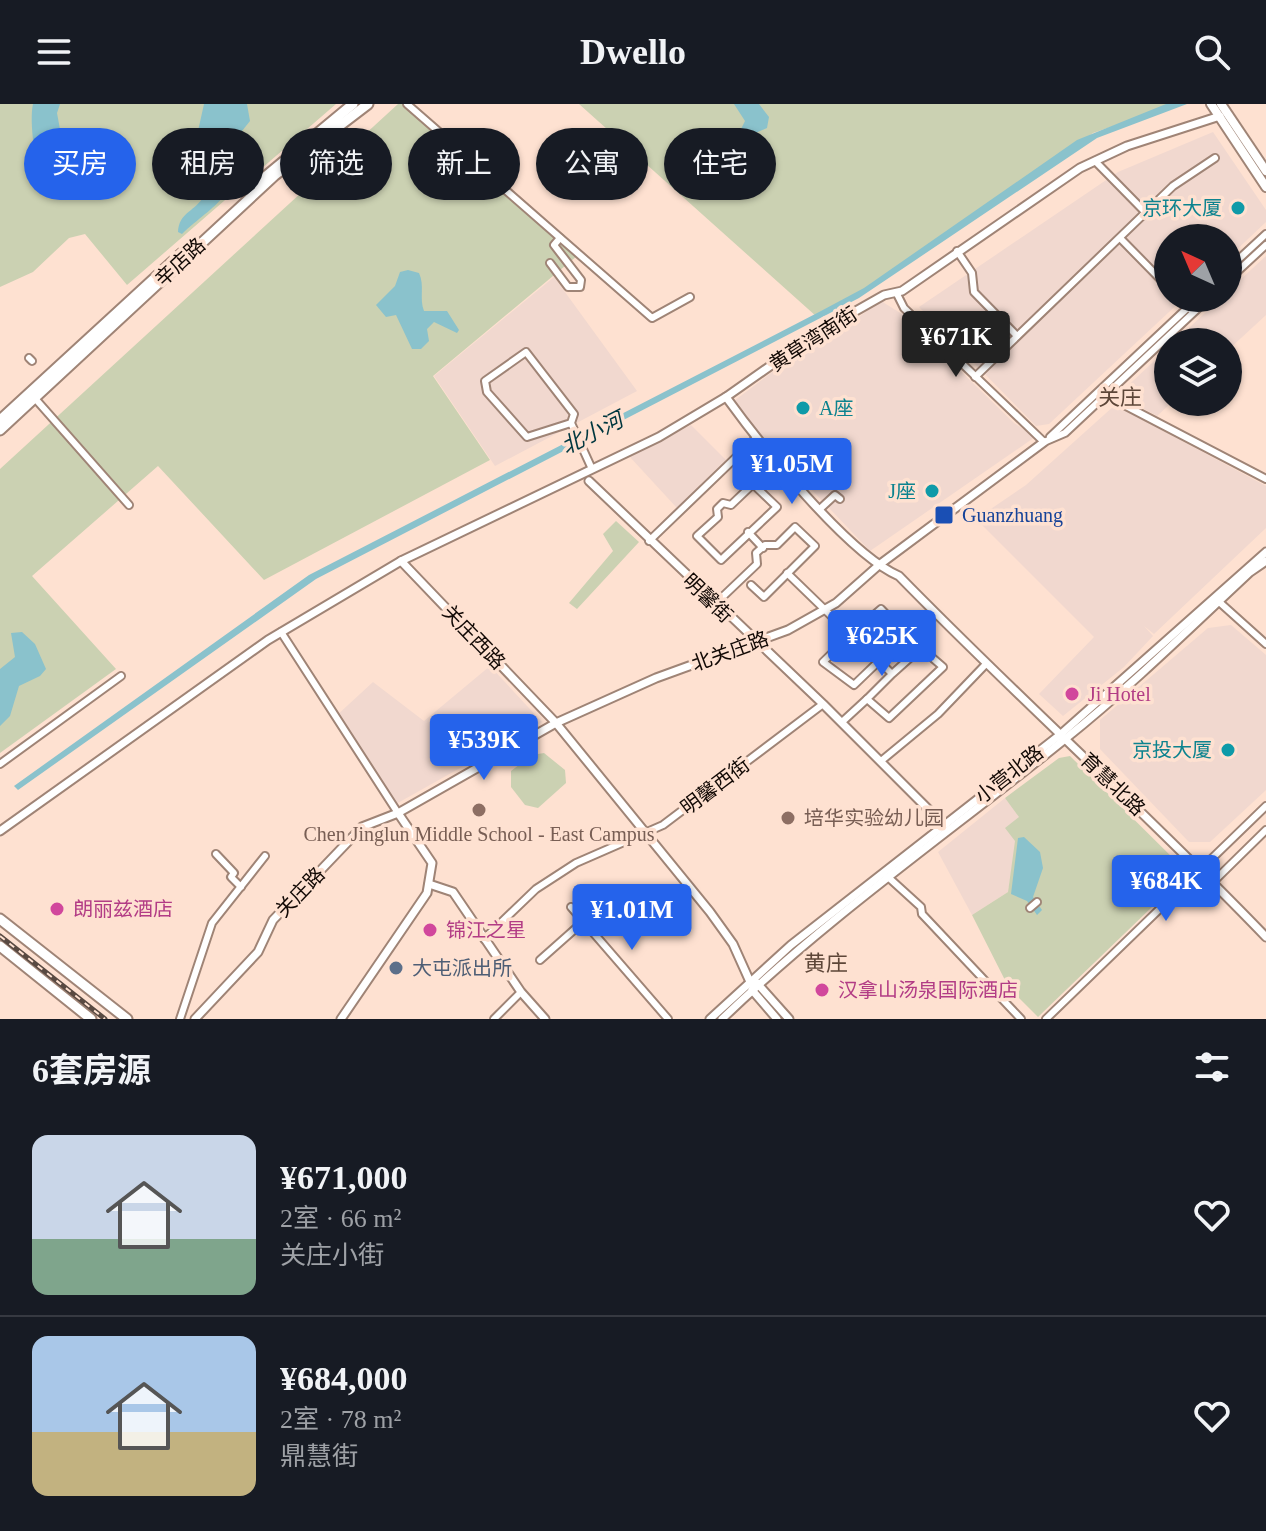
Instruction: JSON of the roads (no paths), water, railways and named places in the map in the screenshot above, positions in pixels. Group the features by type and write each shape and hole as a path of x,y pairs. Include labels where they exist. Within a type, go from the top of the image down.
{"main road":[{"name":"辛店路","path":"0,430 32,395 271,170 353,104"},
{"name":"辛店路","path":"0,420 32,395 275,175 368,104"},
{"path":"1217,105 1220,116 1266,187"},
{"path":"1217,105 1266,171"},
{"path":"0,919 127,1019"},
{"path":"0,946 91,1019"}],"street":[{"path":"407,104 652,318 690,297"},
{"name":"黄草湾南街","path":"0,831 281,632 401,561 659,437 726,397 817,333 884,295 897,294 1095,161 1127,146 1220,116"},
{"path":"975,377 1173,186 1215,158"},
{"path":"1095,161 1146,213"},
{"path":"1242,256 1266,234"},
{"path":"550,263 568,287 580,287 581,280 554,245 560,238"},
{"path":"1120,238 1154,273"},
{"path":"1242,267 1266,245"},
{"path":"957,251 972,273 974,292 1017,336"},
{"path":"897,294 904,308 1044,442"},
{"path":"1044,442 1189,312"},
{"path":"1044,442 1065,433 1189,312"},
{"path":"571,423 527,437 487,392 485,381 526,352 574,414 571,423 592,469"},
{"path":"32,395 129,505"},
{"path":"1105,395 1266,479"},
{"name":"育慧北路","path":"726,397 756,438 821,508 879,565 899,576 985,665 1200,868 1266,937"},
{"path":"649,541 756,438"},
{"name":"北关庄路","path":"556,723 656,678 788,630 823,609 1044,442"},
{"name":"明馨街","path":"589,481 842,722 943,824"},
{"path":"753,484 777,507 748,532 721,560 697,536 718,517 717,509 723,503 731,505 753,484"},
{"path":"821,508 835,495 840,499"},
{"path":"715,604 757,564 756,553 777,545 795,527 815,546 764,597 751,585"},
{"path":"748,532 763,548"},
{"name":"小营北路","path":"722,1019 759,984 1063,736 1266,552"},
{"name":"关庄西路","path":"401,561 556,723 733,944 751,979"},
{"name":"小营北路","path":"1217,599 1266,561"},
{"path":"787,573 851,635"},
{"path":"1217,599 1266,644"},
{"path":"881,609 906,635 854,685 823,662 851,635 881,609"},
{"path":"281,632 432,863 427,893 341,1019"},
{"path":"842,722 921,648 943,667 889,718 867,699"},
{"path":"879,661 892,674"},
{"path":"881,761 938,714 985,665"},
{"path":"0,764 121,676"},
{"name":"明馨西街","path":"484,939 536,889 576,863 647,835 823,704"},
{"name":"关庄路","path":"195,1019 258,952 273,920 362,827 398,813 556,723"},
{"name":"小营北路","path":"710,1019 751,979 943,824 1063,736"},
{"path":"1046,1019 1266,806"},
{"path":"1213,882 1266,830"},
{"path":"216,854 234,873 231,877 241,887"},
{"path":"180,1019 212,923 265,856"},
{"path":"888,877 921,907 922,914 1021,1019"},
{"path":"429,884 453,892 521,992 545,1019"},
{"path":"1030,908 1037,902"},
{"path":"571,907 668,1019"},
{"path":"540,960 584,921"},
{"path":"751,979 789,1019"},
{"path":"751,979 752,990 777,1019"},
{"path":"494,1019 521,992"}],"water":[{"path":"33,104 60,104 57,113 60,128 32,128"},
{"path":"204,104 247,104 250,121 244,128 199,128"},
{"path":"734,104 759,104 769,117 767,128 742,128 745,121"},
{"name":"北小河","path":"1166,104 1187,104 1097,138 859,298 316,579 18,790 14,786 309,575 864,288 1077,140"},
{"path":"201,200 220,200 182,234 178,232 181,221"},
{"path":"408,270 419,273 424,311 447,311 459,330 457,333 434,322 427,329 429,341 421,349 412,349 396,315 386,317 376,305 395,286 400,272"},
{"path":"22,632 35,644 46,669 40,676 19,686 10,716 0,726 0,669 15,657 11,633"},
{"path":"1024,837 1040,852 1043,868 1033,897 1042,910 1037,915 1027,901 1011,894 1018,838"}],"railway":[{"path":"0,936 105,1019"}],"place":[{"name":"京环大厦","path":"1238,208"},
{"name":"A座","path":"803,408"},
{"name":"J座","path":"932,491"},
{"name":"Guanzhuang","path":"944,515"},
{"name":"Ji Hotel","path":"1072,694"},
{"name":"京投大厦","path":"1228,750"},
{"name":"Chen Jinglun Middle School - East Campus","path":"479,810"},
{"name":"培华实验幼儿园","path":"788,818"},
{"name":"朗丽兹酒店","path":"57,909"},
{"name":"锦江之星","path":"430,930"},
{"name":"大屯派出所","path":"396,968"},
{"name":"汉拿山汤泉国际酒店","path":"822,990"}],"district":[{"name":"关庄","path":"1120,397"},
{"name":"黄庄","path":"826,963"}]}
